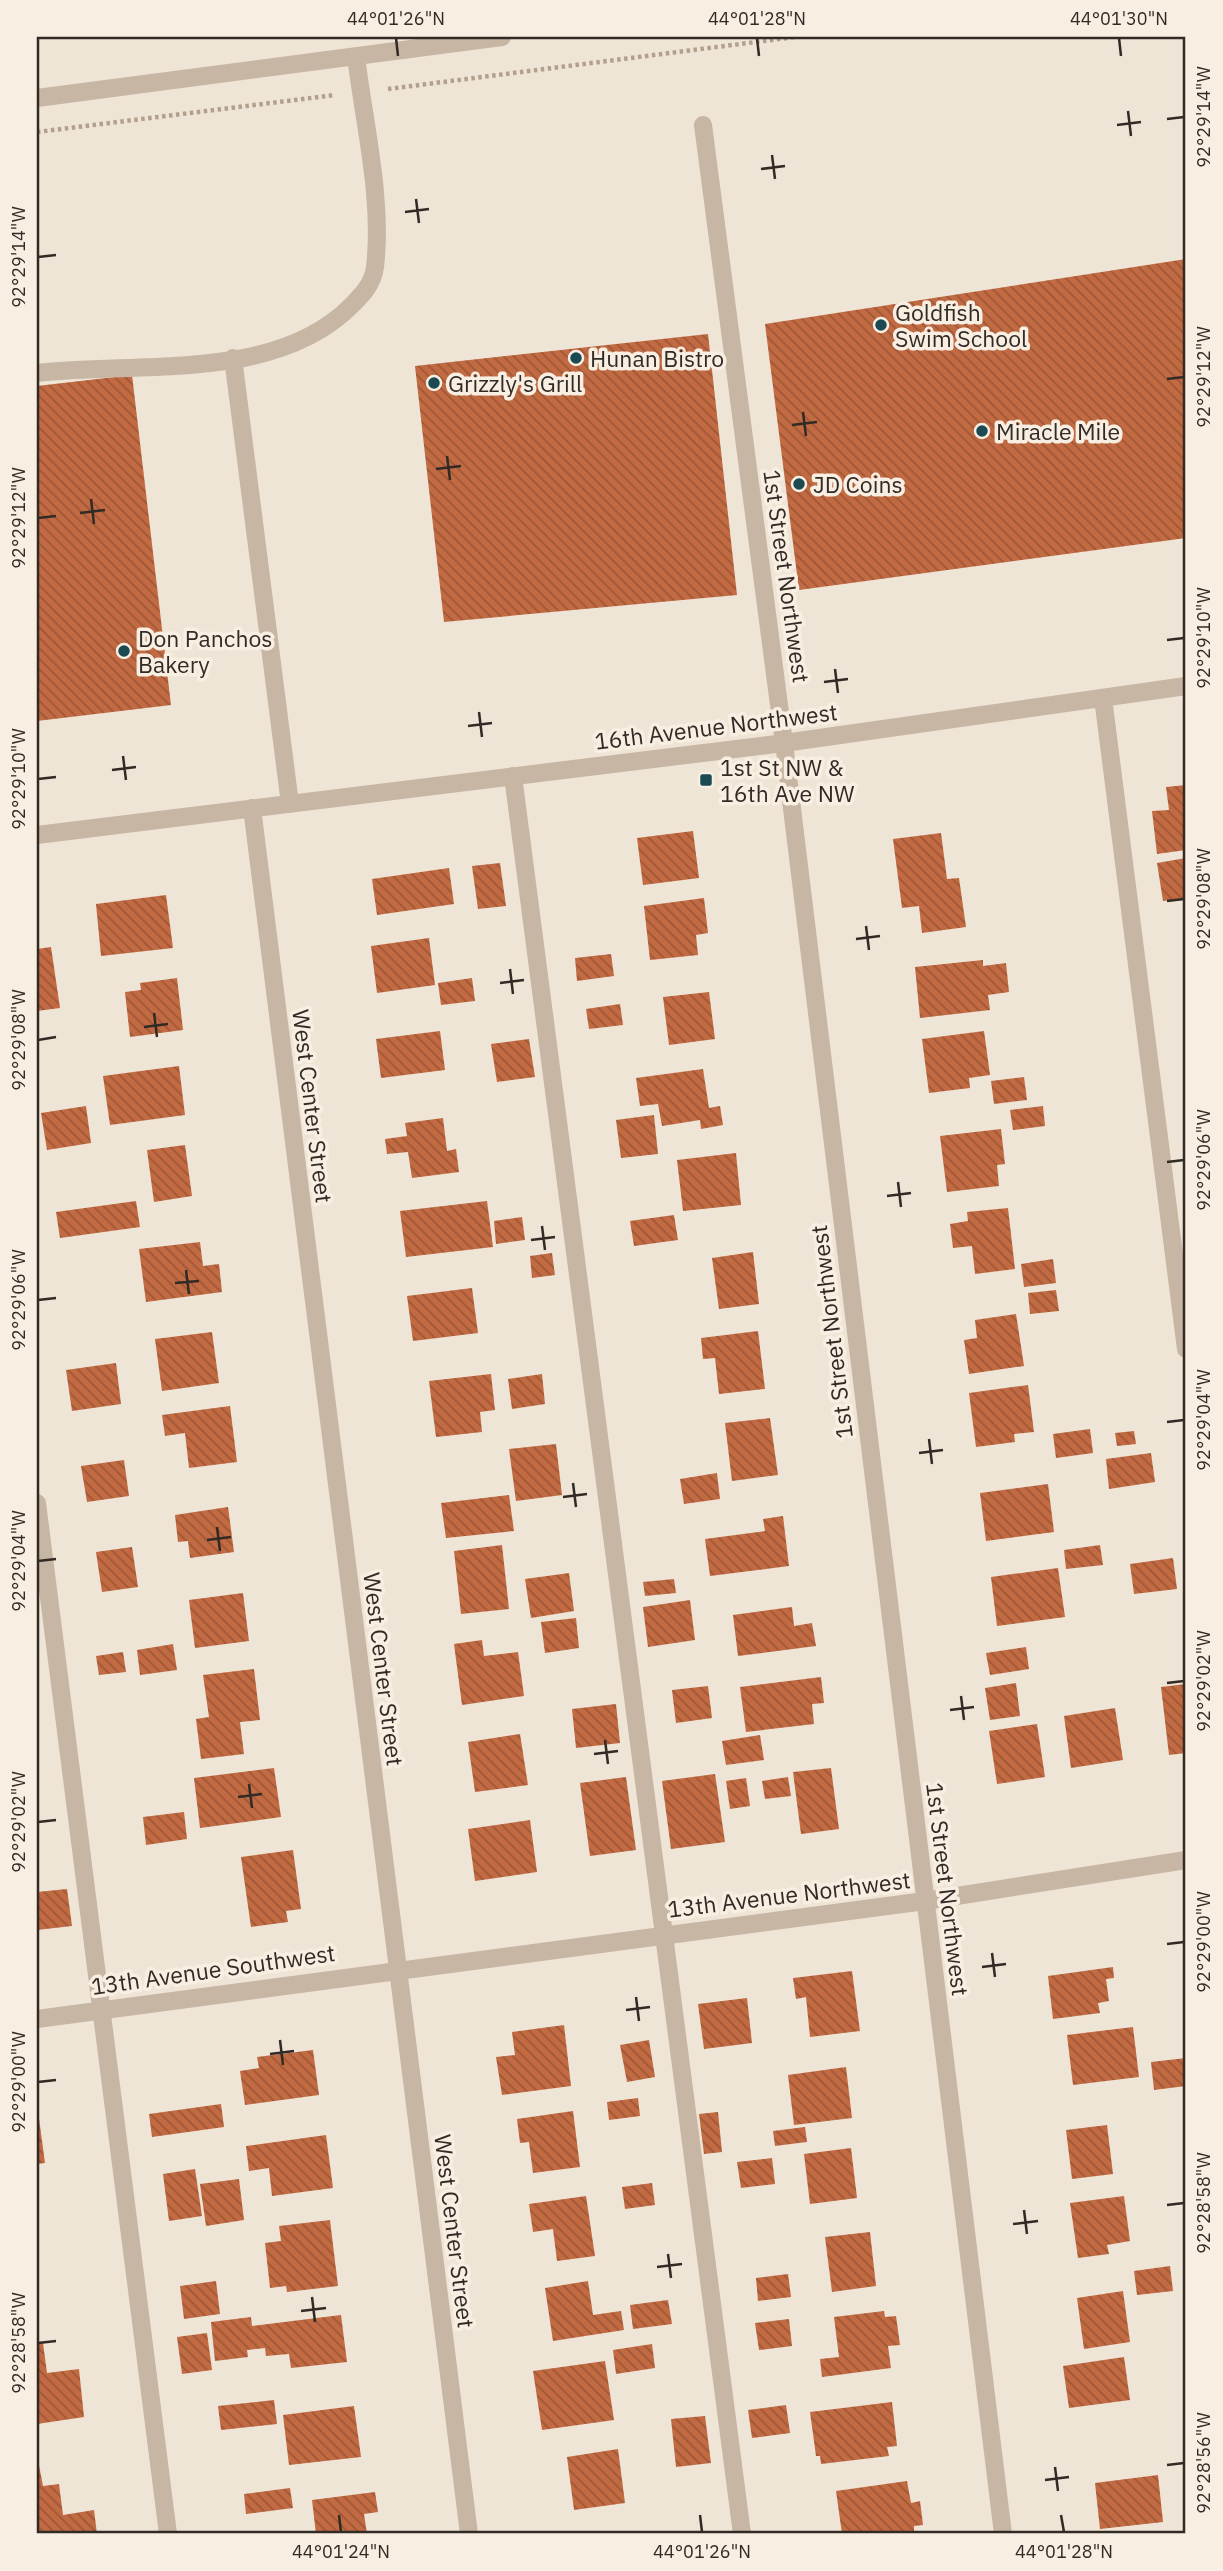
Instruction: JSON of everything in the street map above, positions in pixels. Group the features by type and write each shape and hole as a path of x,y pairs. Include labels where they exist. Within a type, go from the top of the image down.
{"street":[{"path":"37,98 502,37"},
{"path":"37,373 138,370 233,358 290,347 339,318 366,290 375,269 377,224 356,56"},
{"name":"1st Street Northwest","path":"703,125 784,743 1003,2534"},
{"path":"233,358 290,804"},
{"name":"16th Avenue Northwest","path":"37,835 784,743 1186,686"},
{"path":"1103,698 1186,1349"},
{"path":"513,776 742,2534"},
{"name":"West Center Street","path":"252,808 469,2534"},
{"path":"37,1503 168,2534"},
{"name":"13th Avenue Northwest","path":"397,1969 925,1901 1186,1860"},
{"name":"13th Avenue Southwest","path":"37,2019 397,1969"}],"path":[{"path":"37,132 795,37"}],"building":[{"name":"Miracle Mile","path":"1186,259 1186,538 799,590 765,324"},
{"path":"708,334 737,595 444,622 415,366"},
{"path":"132,375 171,705 37,721 37,386"},
{"path":"1186,785 1186,850 1157,854 1152,811 1169,810 1166,787"},
{"path":"693,831 699,878 643,885 637,838"},
{"path":"941,833 947,879 959,878 966,927 922,933 919,906 902,908 893,839"},
{"path":"1186,858 1186,898 1163,901 1157,863"},
{"path":"500,863 506,906 478,909 472,866"},
{"path":"449,868 454,904 377,915 372,879"},
{"path":"166,895 173,948 101,956 96,904"},
{"path":"704,898 708,933 696,935 698,955 650,960 644,906"},
{"path":"429,938 435,985 377,993 371,946"},
{"path":"51,947 60,1008 37,1011 37,949"},
{"path":"611,954 614,976 577,981 575,958"},
{"path":"983,960 983,966 1006,963 1009,992 988,995 990,1010 920,1018 915,967"},
{"path":"177,978 183,1030 130,1037 125,992 141,990 140,983"},
{"path":"472,978 475,1001 441,1005 438,983"},
{"path":"709,992 715,1039 669,1045 663,997"},
{"path":"620,1004 623,1025 589,1029 586,1009"},
{"path":"440,1031 445,1070 381,1078 376,1039"},
{"path":"984,1031 990,1075 969,1078 970,1088 929,1093 922,1039"},
{"path":"529,1039 535,1077 497,1082 491,1044"},
{"path":"179,1066 185,1115 110,1125 103,1076"},
{"path":"703,1069 709,1108 720,1106 723,1125 701,1129 700,1120 662,1126 658,1104 640,1106 636,1078"},
{"path":"1024,1077 1027,1100 994,1104 991,1081"},
{"path":"86,1106 91,1143 47,1150 41,1113"},
{"path":"1043,1106 1045,1126 1013,1130 1010,1110"},
{"path":"654,1115 658,1154 621,1158 616,1120"},
{"path":"443,1118 447,1151 456,1149 459,1172 412,1178 408,1152 387,1154 385,1139 407,1136 405,1123"},
{"path":"1001,1129 1005,1164 997,1165 999,1186 947,1192 940,1136"},
{"path":"185,1145 192,1196 154,1202 147,1150"},
{"path":"736,1153 741,1205 683,1211 677,1160"},
{"path":"136,1201 140,1227 60,1238 56,1212"},
{"path":"487,1201 493,1247 406,1257 400,1211"},
{"path":"1008,1208 1015,1269 975,1274 972,1246 953,1248 950,1224 968,1221 967,1212"},
{"path":"674,1215 678,1240 634,1246 630,1221"},
{"path":"522,1217 525,1240 496,1244 494,1221"},
{"path":"200,1242 203,1266 219,1264 222,1292 146,1302 139,1249"},
{"path":"753,1252 759,1304 719,1309 712,1258"},
{"path":"552,1253 555,1275 532,1278 530,1256"},
{"path":"1053,1259 1056,1283 1024,1287 1021,1264"},
{"path":"472,1288 478,1333 413,1341 407,1296"},
{"path":"1056,1290 1059,1311 1030,1314 1028,1293"},
{"path":"1016,1314 1024,1366 969,1374 964,1340 977,1338 975,1320"},
{"path":"758,1331 765,1389 719,1394 715,1358 703,1359 701,1338"},
{"path":"212,1332 219,1383 162,1391 155,1339"},
{"path":"116,1363 121,1404 72,1411 66,1370"},
{"path":"491,1374 495,1410 480,1412 482,1432 436,1437 429,1381"},
{"path":"542,1374 545,1404 512,1409 508,1379"},
{"path":"1028,1385 1034,1432 1014,1434 1015,1442 976,1447 969,1393"},
{"path":"230,1406 237,1462 189,1468 185,1433 165,1436 162,1415"},
{"path":"770,1418 778,1475 732,1481 725,1423"},
{"path":"1090,1429 1093,1453 1056,1458 1053,1434"},
{"path":"1134,1431 1136,1444 1117,1446 1115,1433"},
{"path":"556,1444 562,1495 516,1501 509,1449"},
{"path":"1151,1453 1155,1482 1109,1489 1106,1459"},
{"path":"124,1460 129,1496 87,1502 81,1466"},
{"path":"717,1473 720,1499 684,1504 680,1479"},
{"path":"1048,1484 1054,1532 986,1541 980,1493"},
{"path":"509,1495 514,1531 446,1538 441,1503"},
{"path":"228,1507 234,1552 190,1558 188,1541 178,1542 175,1515"},
{"path":"783,1516 789,1566 710,1576 705,1539 765,1531 763,1519"},
{"path":"502,1545 509,1609 461,1614 454,1551"},
{"path":"1100,1545 1103,1565 1066,1569 1064,1550"},
{"path":"132,1547 138,1587 102,1592 96,1552"},
{"path":"1173,1558 1177,1589 1134,1594 1130,1564"},
{"path":"1058,1568 1065,1617 997,1626 991,1577"},
{"path":"569,1573 574,1611 531,1618 525,1579"},
{"path":"674,1579 676,1593 645,1596 643,1582"},
{"path":"243,1593 249,1641 195,1648 189,1600"},
{"path":"690,1600 695,1640 648,1647 643,1607"},
{"path":"792,1607 794,1626 812,1623 816,1646 738,1656 733,1615"},
{"path":"576,1618 579,1648 545,1653 541,1622"},
{"path":"482,1640 484,1656 518,1652 524,1696 462,1705 454,1644"},
{"path":"173,1644 177,1670 140,1675 137,1650"},
{"path":"1026,1647 1029,1669 990,1675 986,1653"},
{"path":"123,1652 126,1672 99,1675 96,1656"},
{"path":"254,1669 260,1720 240,1722 244,1754 201,1759 196,1719 209,1717 203,1675"},
{"path":"821,1677 824,1703 812,1704 814,1724 746,1732 740,1687"},
{"path":"1016,1683 1020,1716 990,1720 985,1688"},
{"path":"1186,1684 1186,1753 1169,1755 1161,1687"},
{"path":"708,1686 712,1718 676,1723 672,1690"},
{"path":"616,1704 620,1743 576,1748 572,1709"},
{"path":"1115,1708 1123,1760 1071,1768 1064,1716"},
{"path":"1037,1724 1045,1777 997,1784 989,1731"},
{"path":"520,1734 528,1785 475,1792 468,1742"},
{"path":"760,1735 764,1760 726,1765 722,1741"},
{"path":"274,1768 281,1817 200,1828 194,1778"},
{"path":"831,1768 839,1829 801,1834 793,1772"},
{"path":"715,1774 725,1842 671,1849 662,1781"},
{"path":"626,1777 636,1850 590,1856 580,1783"},
{"path":"788,1777 791,1796 765,1799 762,1781"},
{"path":"746,1778 750,1806 730,1809 726,1781"},
{"path":"184,1812 187,1839 146,1845 143,1817"},
{"path":"530,1820 537,1872 475,1881 468,1829"},
{"path":"293,1850 301,1909 286,1911 288,1922 251,1927 241,1857"},
{"path":"67,1889 72,1926 37,1930 37,1892"},
{"path":"1113,1967 1114,1978 1106,1979 1109,2001 1098,2003 1100,2013 1053,2019 1048,1976"},
{"path":"852,1971 860,2031 810,2037 806,1997 796,1999 793,1978"},
{"path":"747,1998 752,2043 704,2049 698,2004"},
{"path":"564,2025 571,2086 502,2095 496,2057 515,2055 512,2032"},
{"path":"1133,2027 1139,2077 1073,2085 1067,2035"},
{"path":"649,2040 655,2077 627,2082 620,2045"},
{"path":"313,2050 319,2095 245,2105 240,2071 259,2068 257,2057"},
{"path":"1186,2058 1186,2086 1154,2090 1151,2062"},
{"path":"846,2067 852,2118 794,2125 788,2075"},
{"path":"638,2098 640,2116 609,2120 607,2102"},
{"path":"221,2104 224,2127 152,2137 149,2114"},
{"path":"573,2111 580,2167 533,2173 529,2142 520,2143 517,2119"},
{"path":"37,2112 45,2163 37,2164"},
{"path":"718,2112 722,2152 704,2154 699,2114"},
{"path":"1107,2125 1113,2174 1072,2179 1066,2130"},
{"path":"805,2127 807,2142 775,2146 773,2131"},
{"path":"326,2135 333,2188 272,2196 269,2168 249,2171 246,2146"},
{"path":"851,2148 857,2198 810,2204 804,2154"},
{"path":"772,2158 775,2184 741,2188 737,2162"},
{"path":"195,2169 202,2216 169,2221 163,2174"},
{"path":"239,2179 244,2220 206,2226 200,2184"},
{"path":"652,2183 655,2205 625,2209 622,2187"},
{"path":"586,2196 595,2256 557,2261 553,2229 533,2232 529,2204"},
{"path":"1124,2196 1130,2241 1107,2245 1109,2254 1078,2258 1070,2203"},
{"path":"330,2220 338,2286 287,2292 286,2286 270,2288 265,2243 281,2241 279,2226"},
{"path":"870,2232 876,2286 832,2292 825,2237"},
{"path":"1170,2266 1173,2291 1137,2295 1134,2271"},
{"path":"788,2274 791,2297 758,2301 756,2278"},
{"path":"216,2281 220,2314 184,2319 180,2286"},
{"path":"588,2281 593,2315 621,2311 624,2330 553,2341 545,2288"},
{"path":"1123,2291 1130,2342 1084,2349 1077,2298"},
{"path":"668,2300 672,2324 633,2329 630,2305"},
{"path":"884,2311 885,2317 896,2316 900,2345 888,2346 891,2368 822,2377 820,2359 839,2357 834,2317"},
{"path":"341,2315 347,2362 291,2368 289,2354 266,2356 265,2348 247,2350 248,2357 215,2361 211,2322 251,2317 252,2326"},
{"path":"789,2319 792,2346 759,2350 755,2323"},
{"path":"207,2333 212,2370 182,2374 177,2337"},
{"path":"43,2343 47,2373 79,2369 84,2417 37,2424 37,2344"},
{"path":"652,2344 655,2368 616,2374 613,2350"},
{"path":"1124,2357 1130,2400 1069,2408 1063,2366"},
{"path":"605,2361 614,2420 542,2430 533,2371"},
{"path":"274,2400 277,2424 221,2430 218,2406"},
{"path":"892,2402 897,2446 887,2447 889,2456 821,2464 820,2456 816,2456 810,2412"},
{"path":"786,2405 790,2433 752,2438 748,2410"},
{"path":"354,2406 361,2457 289,2465 283,2415"},
{"path":"705,2416 711,2463 676,2467 671,2419"},
{"path":"618,2449 625,2503 574,2510 567,2457"},
{"path":"37,2455 43,2486 59,2484 63,2515 94,2510 97,2534 37,2534"},
{"path":"1158,2475 1163,2522 1100,2529 1095,2483"},
{"path":"907,2481 911,2503 920,2501 923,2525 914,2526 914,2534 842,2534 836,2491"},
{"path":"290,2488 293,2508 246,2514 244,2494"},
{"path":"375,2492 378,2512 364,2514 367,2534 316,2534 312,2500"}],"place":[{"name":"Goldfish Swim School","path":"881,325"},
{"name":"Hunan Bistro","path":"576,358"},
{"name":"Grizzly's Grill","path":"434,383"},
{"name":"Miracle Mile","path":"982,431"},
{"name":"JD Coins","path":"799,484"},
{"name":"Don Panchos Bakery","path":"124,651"},
{"name":"1st St NW & 16th Ave NW","path":"706,780"}]}
